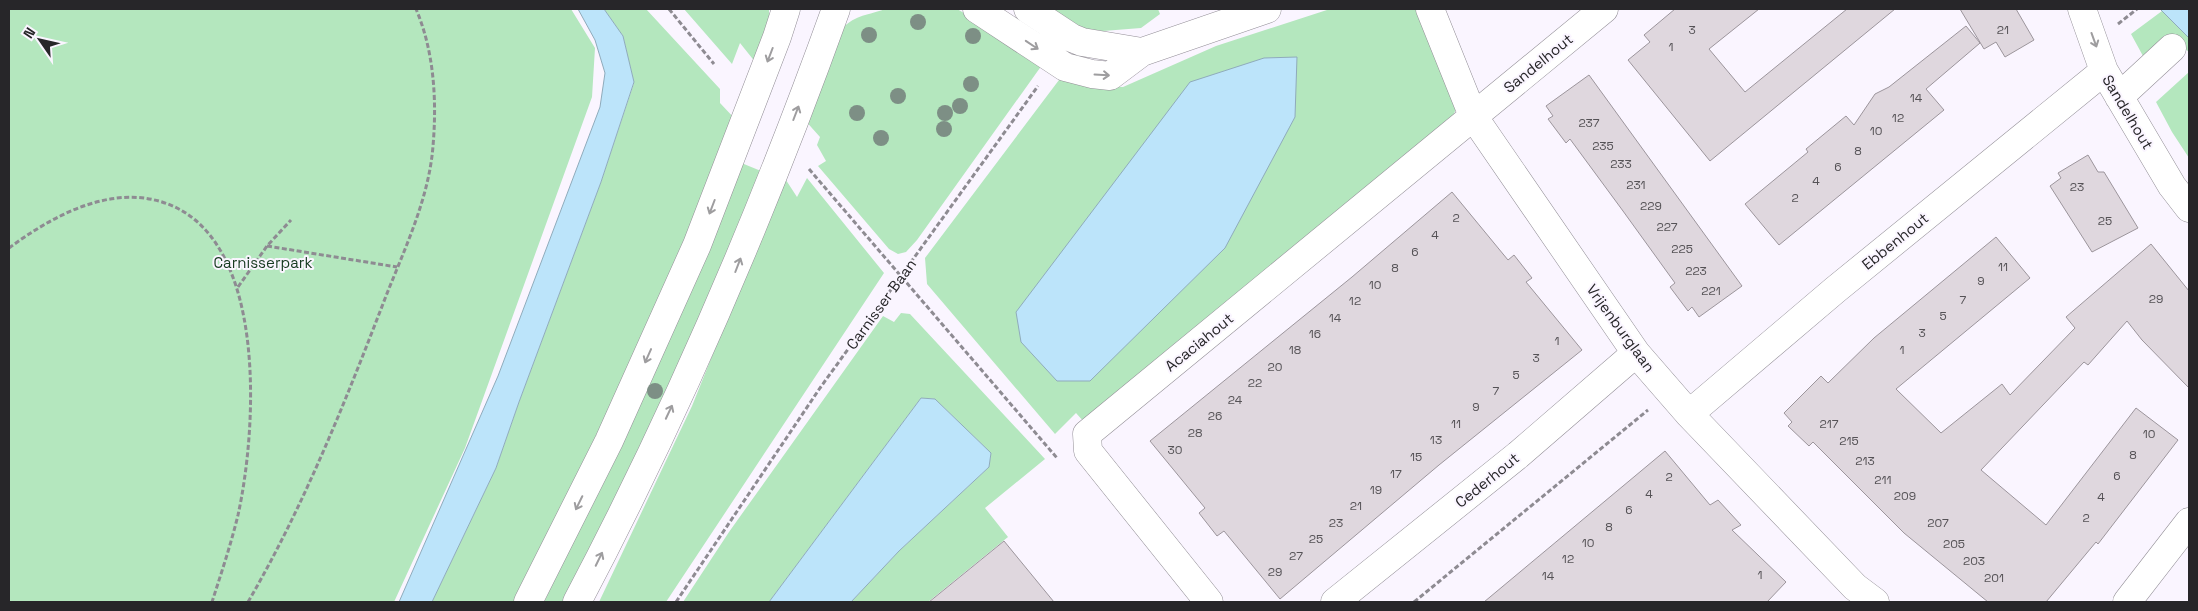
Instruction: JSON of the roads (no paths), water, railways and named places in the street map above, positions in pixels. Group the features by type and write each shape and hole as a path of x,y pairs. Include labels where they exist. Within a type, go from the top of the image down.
{"street":[{"path":"528,602 609,442 697,245 786,9"},
{"path":"577,602 734,275 836,9"},
{"path":"977,9 1056,62 1077,71 1110,76 1142,52 1267,9"},
{"path":"1028,9 1072,38 1082,42 1142,52"},
{"name":"Vrijenburglaan","path":"1430,9 1473,116 1636,353 1669,392 1856,597"},
{"name":"Sandelhout","path":"1473,116 1604,9"},
{"name":"Sandelhout","path":"2082,9 2104,72 2172,186 2189,208"},
{"path":"2119,97 2172,48"},
{"name":"Ebbenhout","path":"1689,414 1835,290 2104,72"},
{"name":"Acaciahout","path":"1209,602 1088,451 1087,434 1473,116"},
{"name":"Cederhout","path":"1335,602 1518,455 1636,353"},
{"path":"2127,602 2189,522"}],"water":[{"path":"578,9 604,9 623,36 634,82 601,182 496,468 432,602 399,602 498,376 600,107 605,73 595,40"},
{"path":"2160,9 2189,9 2189,38"},
{"path":"1297,57 1295,117 1225,248 1090,381 1057,381 1021,342 1016,312 1190,82 1264,58"},
{"path":"921,398 935,399 991,453 989,467 899,551 851,602 769,602"}],"park label":[{"name":"Carnisserpark","path":"263,262"}]}
